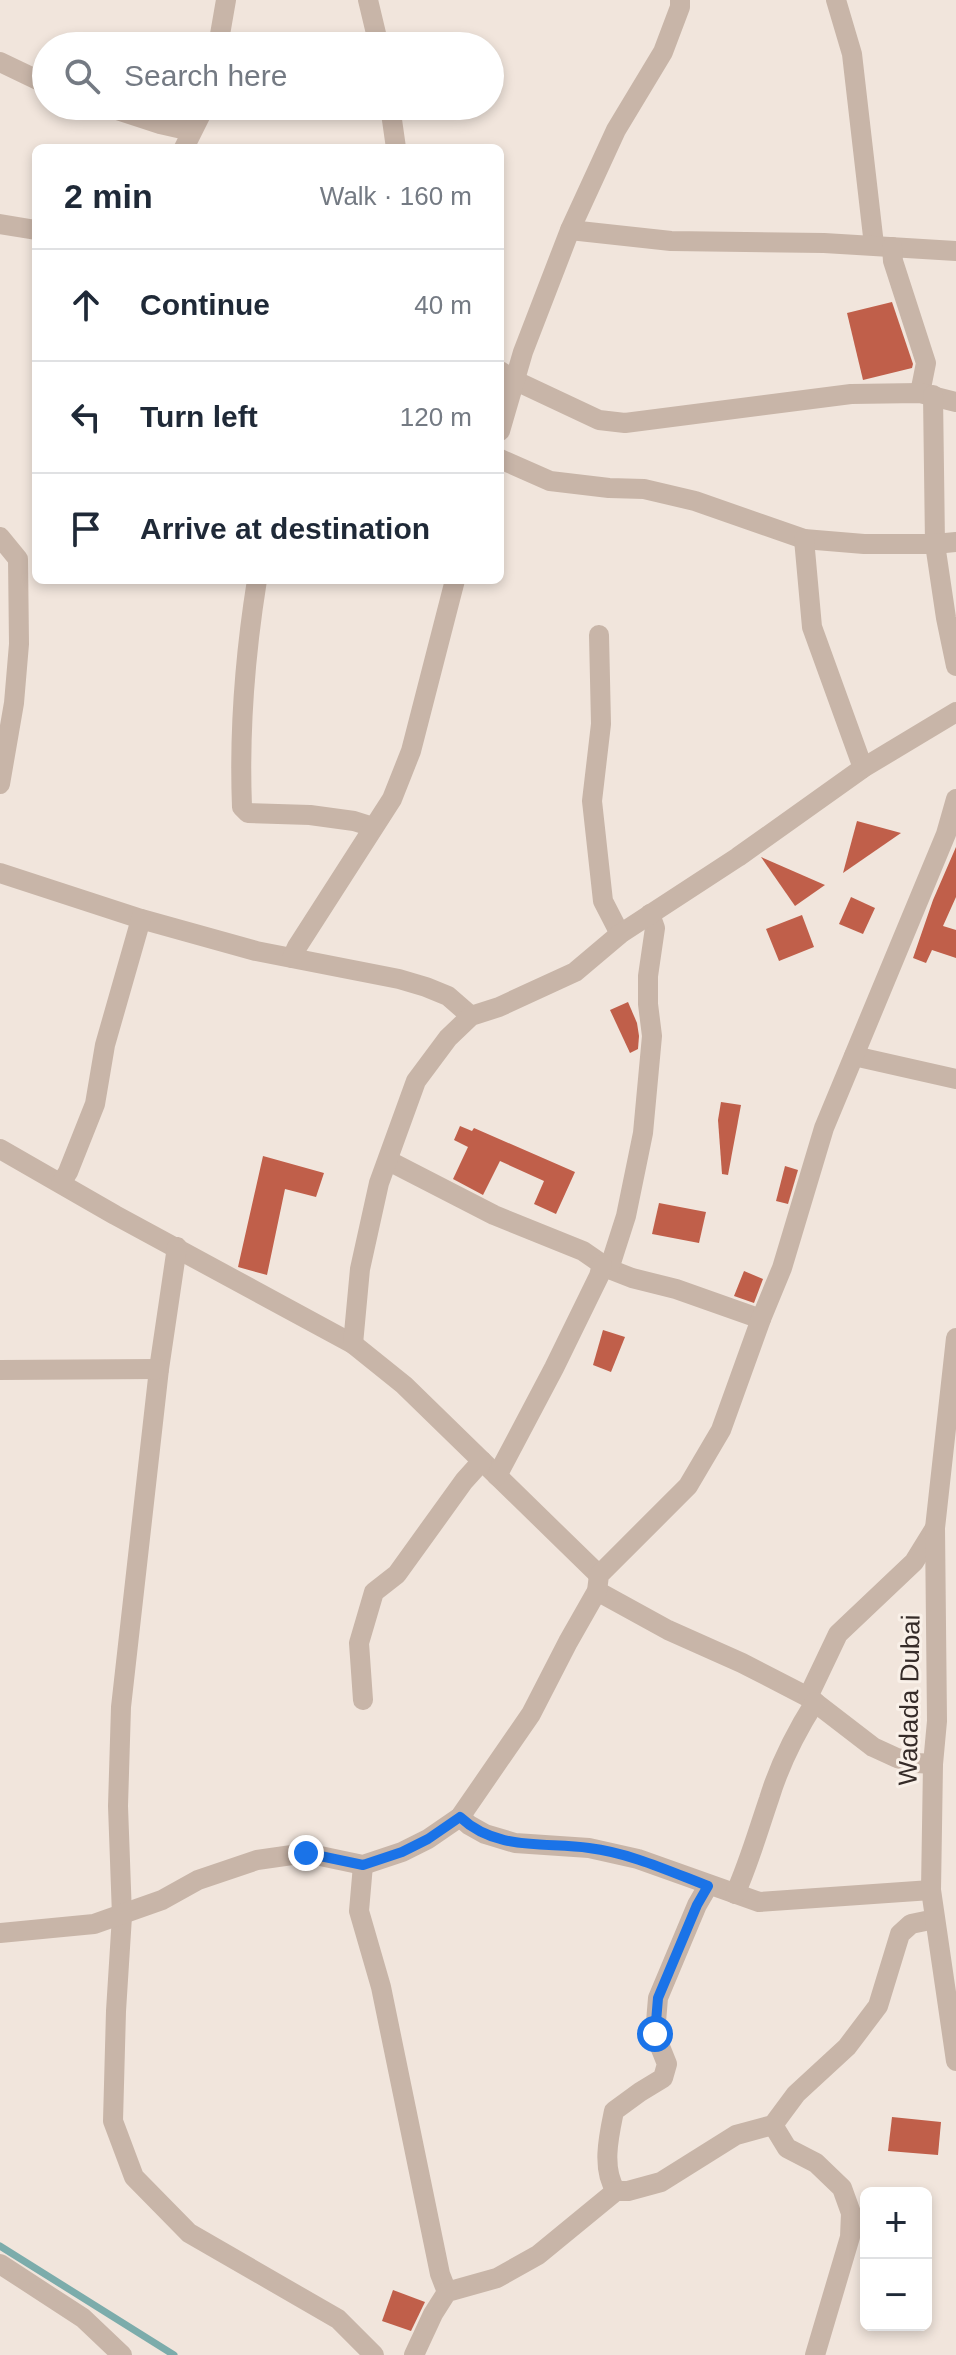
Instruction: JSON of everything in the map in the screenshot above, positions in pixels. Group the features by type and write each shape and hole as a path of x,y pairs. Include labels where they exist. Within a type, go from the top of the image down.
{"street":[{"path":"220,32 226,0"},
{"path":"368,0 376,32"},
{"path":"504,404 508,376 523,352 570,230 616,130 663,52 680,0"},
{"path":"836,0 852,54 883,246 893,261 926,363 935,544 956,666"},
{"path":"0,62 32,77"},
{"path":"148,120 188,140 198,120"},
{"path":"392,120 395,144"},
{"path":"0,224 32,229"},
{"path":"570,230 671,241 883,246 956,251"},
{"path":"508,376 599,420 625,423 851,394 927,394 956,402"},
{"path":"504,461 550,481 644,489 695,501 804,539 864,544 956,542"},
{"path":"0,537 18,559 19,644 14,703 0,784"},
{"path":"804,539 812,627 863,768"},
{"path":"257,584 242,719 242,807 248,813 310,815 373,827"},
{"path":"292,958 392,799 411,751 454,584"},
{"path":"599,635 601,724 592,801 603,901 620,934"},
{"path":"353,1344 360,1269 379,1183 416,1081 448,1038 471,1016 499,1007 575,972 620,934 738,857 863,768 956,712"},
{"path":"0,1933 94,1924 162,1900 198,1880 257,1860 306,1853 363,1865 402,1852 460,1817 531,1714 598,1583 688,1486 721,1430 782,1268 824,1128 951,836 956,799"},
{"path":"0,873 141,919 256,951 426,987 448,996 471,1016"},
{"path":"363,1700 359,1643 374,1592 397,1574 464,1481 490,1469 554,1368 606,1267 626,1216 643,1133 652,1036 648,976 655,928 650,914"},
{"path":"61,1183 95,1104 105,1045 141,919"},
{"path":"854,1056 956,1079"},
{"path":"0,1149 353,1344 404,1385 490,1469 598,1583 668,1630 742,1663 811,1700 873,1747 907,1761 933,1764"},
{"path":"389,1161 494,1215 583,1251 606,1267 761,1319"},
{"path":"177,1247 159,1369 121,1707 118,1806 122,1916 113,2121 134,2177 189,2233 338,2319 374,2355"},
{"name":"Wadada Dubai","path":"956,1338 935,1528 937,1721 933,1764 931,1890 956,2061"},
{"path":"0,1370 159,1369"},
{"path":"735,1894 753,1851 769,1796 838,1634 914,1562 935,1528"},
{"path":"460,1817 485,1834 515,1843 589,1848 638,1859 759,1902 931,1890"},
{"path":"363,1865 359,1911 381,1987 440,2274 447,2292"},
{"path":"616,2191 609,2182 607,2163 614,2111 663,2078 667,2064 655,2034 658,1998 708,1886"},
{"path":"416,2354 433,2314 447,2292 497,2278 538,2255 616,2191 661,2182 736,2135 773,2125 796,2094 847,2047 878,2006 900,1934 911,1924 935,1919"},
{"path":"773,2125 787,2148 816,2163 842,2188 851,2213 850,2237 815,2355"},
{"path":"0,2264 83,2318 122,2355"}],"building":[{"path":"892,302 912,368 863,380 847,313"},
{"path":"857,821 901,833 843,873"},
{"path":"956,847 956,897 943,926 956,930 956,958 932,950 926,963 913,958"},
{"path":"761,857 825,885 795,906"},
{"path":"851,897 875,908 863,934 839,924"},
{"path":"802,915 814,947 779,961 766,929"},
{"path":"628,1002 639,1036 638,1049 630,1053 610,1010"},
{"path":"721,1102 741,1105 728,1175 722,1174 718,1120"},
{"path":"460,1126 472,1131 474,1128 575,1172 556,1214 534,1204 544,1181 500,1161 483,1195 453,1179 468,1147 454,1140"},
{"path":"263,1156 324,1173 316,1197 285,1189 267,1275 238,1267"},
{"path":"785,1166 798,1170 788,1204 776,1201"},
{"path":"659,1203 706,1212 699,1243 652,1234"},
{"path":"744,1271 763,1279 754,1303 734,1296"},
{"path":"603,1330 625,1337 611,1372 593,1365"},
{"path":"892,2117 941,2122 938,2155 888,2151"},
{"path":"393,2290 425,2302 411,2331 382,2321"}],"waterway":[{"path":"0,2246 174,2355"}],"route":[{"path":"306,1853 363,1865 402,1852 460,1817 485,1834 515,1843 589,1848 638,1859 708,1886 658,1998 655,2034"}]}
